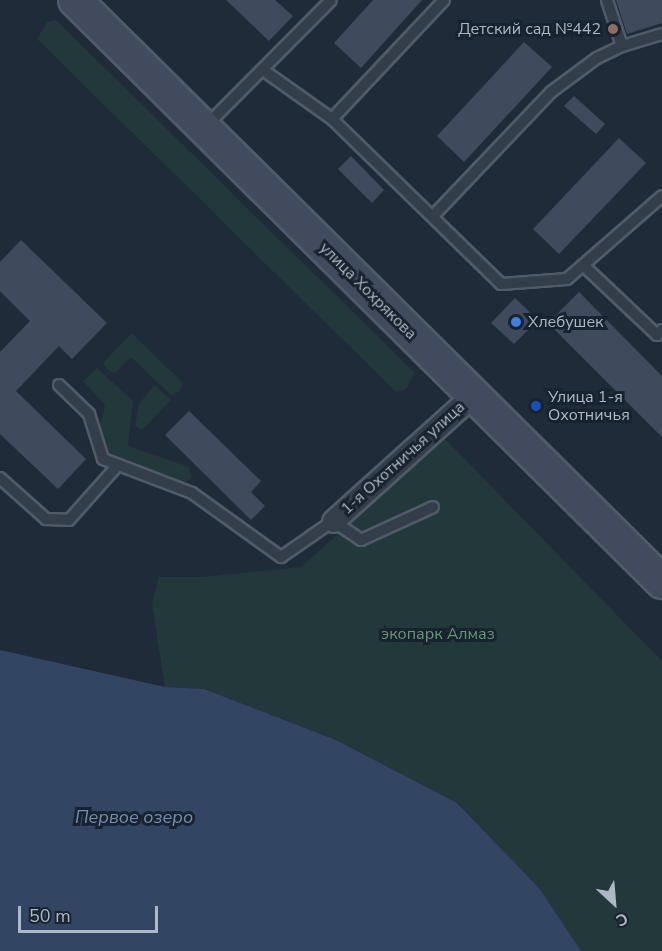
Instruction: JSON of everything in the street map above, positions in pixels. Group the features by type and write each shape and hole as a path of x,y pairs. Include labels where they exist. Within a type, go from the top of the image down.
{"main road":[{"name":"улица Хохрякова","path":"75,0 662,582"}],"street":[{"name":"1-я Охотничья улица","path":"333,521 472,394"}],"lane":[{"path":"332,119 444,0"},
{"path":"607,0 622,46"},
{"path":"204,129 263,70 325,2"},
{"path":"433,216 551,92 597,58 622,46 662,34"},
{"path":"263,70 332,119 501,284 567,279 662,196"},
{"path":"583,265 660,335"},
{"path":"59,385 88,414 103,459 192,493 281,557 333,521 361,540 433,507"},
{"path":"0,478 46,519 69,520 118,465"}],"green space":[{"path":"56,20 415,373 406,389 396,392 37,39 47,22"},
{"path":"132,333 183,383 179,392 171,395 131,357 115,373 108,370 103,363"},
{"path":"97,368 133,401 128,446 189,467 192,478 183,485 112,460 102,448 98,434 105,405 83,381"},
{"path":"154,385 171,400 142,430 135,426 139,404"},
{"name":"экопарк Алмаз","path":"445,439 662,661 662,951 581,951 539,888 457,803 336,740 204,689 165,687 152,604 159,577 203,577 301,567"}],"water":[{"name":"Первое озеро","path":"0,650 165,687 204,689 336,740 457,803 539,888 581,951 0,951"}],"building":[{"path":"226,0 275,0 293,16 269,41"},
{"path":"373,0 422,0 361,68 334,43"},
{"path":"616,0 662,0 662,23 627,34"},
{"path":"524,42 552,67 464,162 437,136"},
{"path":"574,96 605,124 596,134 564,106"},
{"path":"619,138 646,163 559,254 533,229"},
{"path":"351,156 384,190 372,203 338,169"},
{"path":"21,240 107,323 72,359 59,346 16,391 86,459 58,489 0,434 0,352 30,321 0,291 0,262"},
{"path":"579,292 662,376 662,437 548,323"},
{"path":"515,298 538,320 514,344 491,323"},
{"path":"189,411 261,481 251,492 265,506 251,520 165,435"}],"place":[{"name":"Детский сад №442","path":"613,29"},
{"name":"Хлебушек","path":"516,322"},
{"name":"Улица 1-я Охотничья","path":"536,406"}]}
